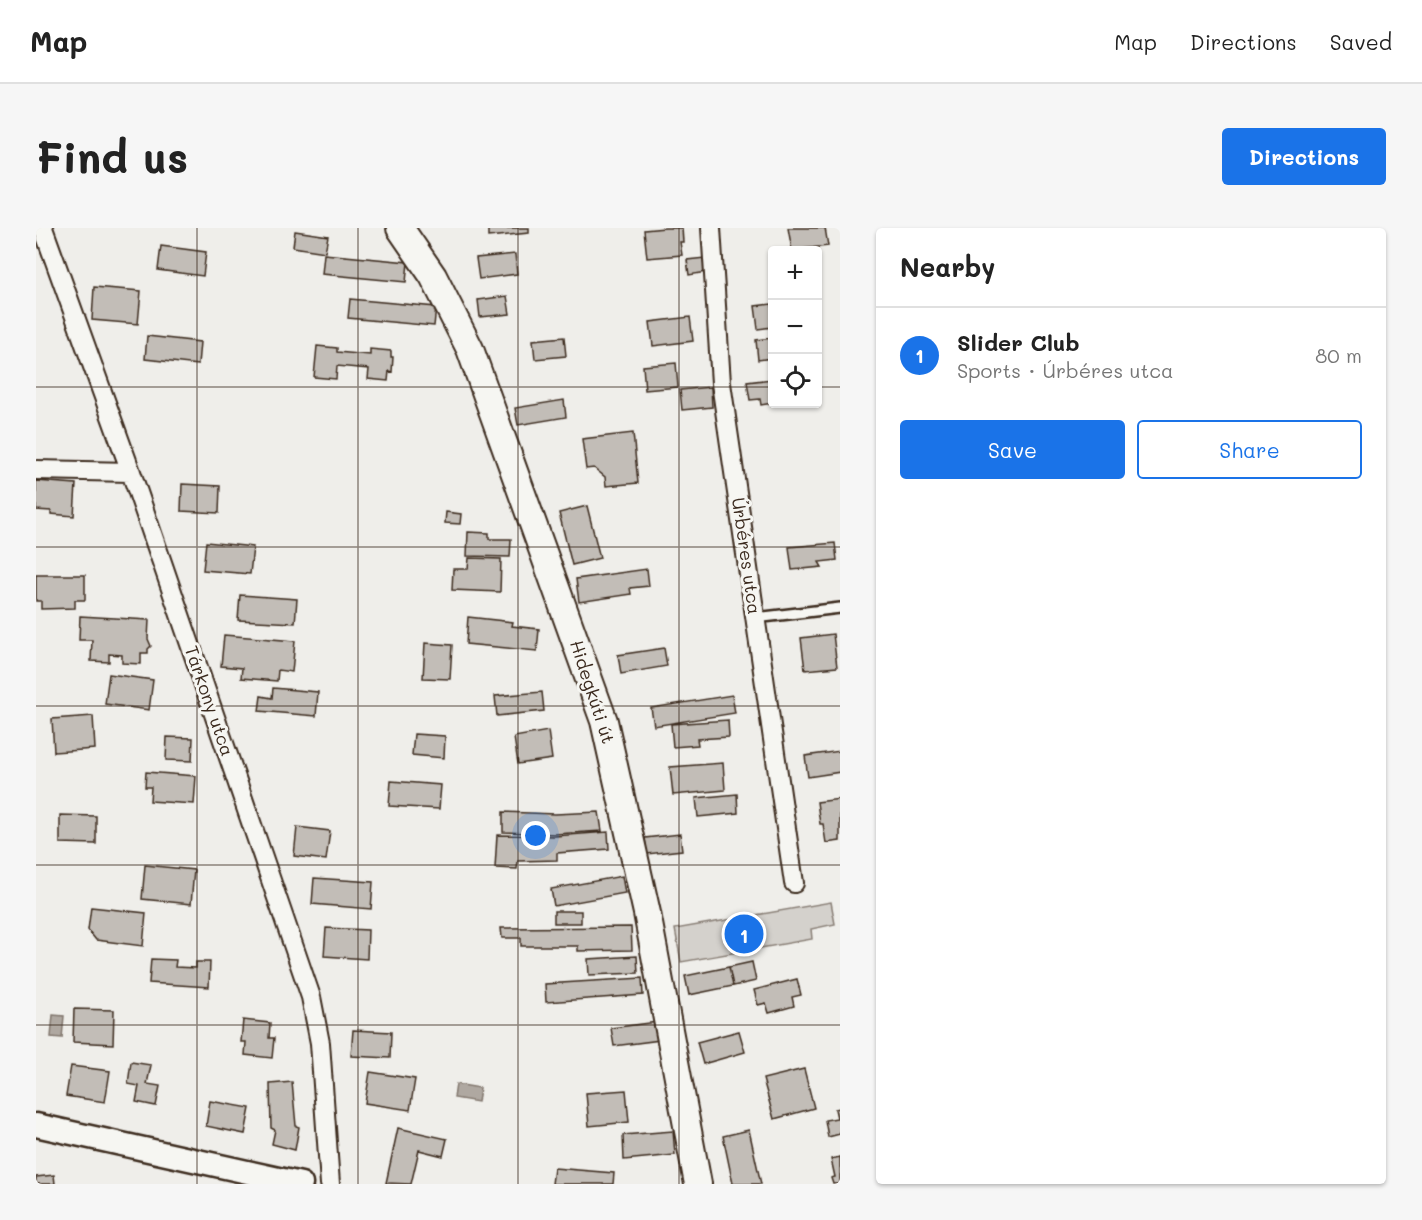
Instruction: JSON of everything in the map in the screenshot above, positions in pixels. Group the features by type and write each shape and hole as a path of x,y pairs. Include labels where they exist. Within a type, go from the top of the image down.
{"main road":[{"name":"Hidegkúti út","path":"400,228 433,276 470,349 604,721 647,913 698,1184"}],"street":[{"name":"Tárkony utca","path":"43,228 131,472 311,997 320,1043 330,1184"},
{"name":"Úrbéres utca","path":"711,228 721,383 794,883"},
{"path":"36,470 131,472"},
{"path":"36,1125 301,1184"}],"lane":[{"path":"755,618 840,608"}],"shaded area":[{"path":"831,902 835,924 811,929 812,939 681,962 675,929"},
{"path":"53,1015 64,1016 62,1038 51,1037"},
{"path":"456,1084 480,1088 478,1102 454,1098"}],"building":[{"path":"488,228 529,228 529,233 488,237"},
{"path":"682,228 683,242 680,242 682,255 647,258 644,230"},
{"path":"788,228 825,228 828,246 791,246"},
{"path":"295,231 328,236 325,252 293,247"},
{"path":"161,246 206,252 203,276 158,270"},
{"path":"324,254 408,262 406,282 322,274"},
{"path":"515,254 517,274 479,279 476,258"},
{"path":"705,258 707,272 689,275 687,260"},
{"path":"94,287 141,291 138,324 92,320"},
{"path":"507,296 510,314 480,317 478,300"},
{"path":"350,299 436,307 434,326 348,318"},
{"path":"768,304 768,328 758,329 755,306"},
{"path":"690,317 693,341 653,346 650,322"},
{"path":"147,336 200,342 198,365 145,359"},
{"path":"564,337 566,356 535,359 533,340"},
{"path":"768,338 768,359 758,360 756,340"},
{"path":"317,346 337,348 337,352 370,355 370,349 391,351 392,372 389,371 388,381 368,379 369,369 337,366 336,379 314,377"},
{"path":"676,363 678,387 645,390 643,366"},
{"path":"768,379 768,404 761,405 760,399 750,400 747,382"},
{"path":"711,387 712,407 682,410 680,390"},
{"path":"564,400 566,417 518,425 515,408"},
{"path":"633,433 638,483 606,486 605,477 594,468 586,469 582,439"},
{"path":"36,481 76,484 74,516 36,510"},
{"path":"182,484 220,486 219,513 181,511"},
{"path":"587,506 600,558 572,565 559,513"},
{"path":"446,512 461,514 460,524 445,523"},
{"path":"468,532 489,533 489,539 511,539 510,557 467,556"},
{"path":"206,542 253,547 250,574 203,570"},
{"path":"835,543 837,560 819,562 822,567 792,570 789,547"},
{"path":"469,558 501,559 500,592 452,590 453,569 468,569"},
{"path":"647,569 649,586 630,588 631,594 579,602 576,579"},
{"path":"36,575 85,575 85,600 75,600 75,608 41,609 41,601 36,601"},
{"path":"240,595 297,599 295,623 238,620"},
{"path":"80,616 149,620 148,639 151,646 148,653 141,653 141,664 122,663 122,655 109,654 109,662 91,661 92,640 79,640"},
{"path":"468,617 513,622 512,626 539,629 537,651 466,644"},
{"path":"833,634 837,667 805,670 801,638"},
{"path":"224,635 295,641 292,672 278,670 277,681 241,678 242,668 221,666"},
{"path":"425,643 452,645 450,679 423,678"},
{"path":"664,648 667,666 621,674 618,655"},
{"path":"109,674 153,680 149,710 105,704"},
{"path":"273,688 318,692 316,716 259,711 261,696 272,698"},
{"path":"542,692 544,711 497,716 495,696"},
{"path":"732,695 735,713 654,726 651,708"},
{"path":"93,716 95,749 54,752 52,719"},
{"path":"728,720 729,737 697,739 698,745 673,747 671,724"},
{"path":"548,731 552,759 518,764 514,737"},
{"path":"414,734 445,736 444,758 412,755"},
{"path":"167,737 193,738 192,761 166,760"},
{"path":"840,751 840,772 808,777 805,756"},
{"path":"723,763 725,790 673,795 670,767"},
{"path":"146,772 196,776 194,804 150,801 151,787 145,787"},
{"path":"391,781 441,785 439,809 389,806"},
{"path":"737,794 738,813 698,817 696,798"},
{"path":"840,799 840,841 826,843 817,802"},
{"path":"503,812 555,814 599,812 602,831 555,834 503,832"},
{"path":"60,815 96,816 96,844 60,843"},
{"path":"297,827 330,831 326,860 294,856"},
{"path":"608,832 609,849 557,853 557,860 518,861 517,869 495,868 497,835 555,836"},
{"path":"680,834 682,850 647,854 645,838"},
{"path":"145,865 194,870 191,904 142,899"},
{"path":"622,876 625,893 554,906 551,889"},
{"path":"314,878 373,882 371,909 312,904"},
{"path":"91,907 146,913 143,946 96,940 88,930"},
{"path":"554,911 581,911 581,923 554,923"},
{"path":"631,927 632,950 578,951 578,946 521,946 521,938 502,938 501,928"},
{"path":"326,928 368,930 367,959 324,956"},
{"path":"637,956 638,973 589,975 588,959"},
{"path":"151,959 176,960 175,967 196,968 196,962 210,962 209,987 149,983"},
{"path":"752,962 756,981 733,986 729,967"},
{"path":"729,967 733,986 689,995 685,976"},
{"path":"642,978 643,995 546,1002 545,984"},
{"path":"797,979 801,995 792,997 794,1006 769,1013 766,1003 758,1005 754,990"},
{"path":"74,1009 114,1010 113,1044 73,1042"},
{"path":"243,1020 270,1023 269,1038 274,1038 272,1058 245,1055 246,1042 241,1042"},
{"path":"657,1022 660,1040 614,1046 611,1028"},
{"path":"353,1030 391,1032 390,1058 351,1056"},
{"path":"739,1031 745,1052 703,1064 697,1042"},
{"path":"131,1062 151,1065 147,1084 160,1086 156,1106 136,1102 139,1086 128,1084"},
{"path":"71,1066 110,1071 105,1102 66,1096"},
{"path":"804,1069 814,1108 774,1119 763,1079"},
{"path":"370,1072 415,1079 410,1110 365,1103"},
{"path":"292,1082 296,1126 299,1127 295,1150 272,1144 275,1130 271,1128 270,1084"},
{"path":"626,1090 629,1122 589,1126 586,1093"},
{"path":"210,1101 250,1108 245,1134 206,1126"},
{"path":"840,1108 840,1134 828,1137 825,1120 837,1118 835,1109"},
{"path":"398,1128 447,1139 443,1156 419,1150 411,1184 386,1183"},
{"path":"749,1130 761,1184 733,1184 723,1136"},
{"path":"673,1131 675,1155 624,1160 623,1135"},
{"path":"840,1157 840,1184 833,1184 831,1178 835,1177 831,1159"},
{"path":"554,1168 614,1173 613,1184 552,1184"},
{"path":"54,1175 55,1184 36,1184 36,1177"}],"place":[{"name":"Slider Club","path":"744,934"}]}
